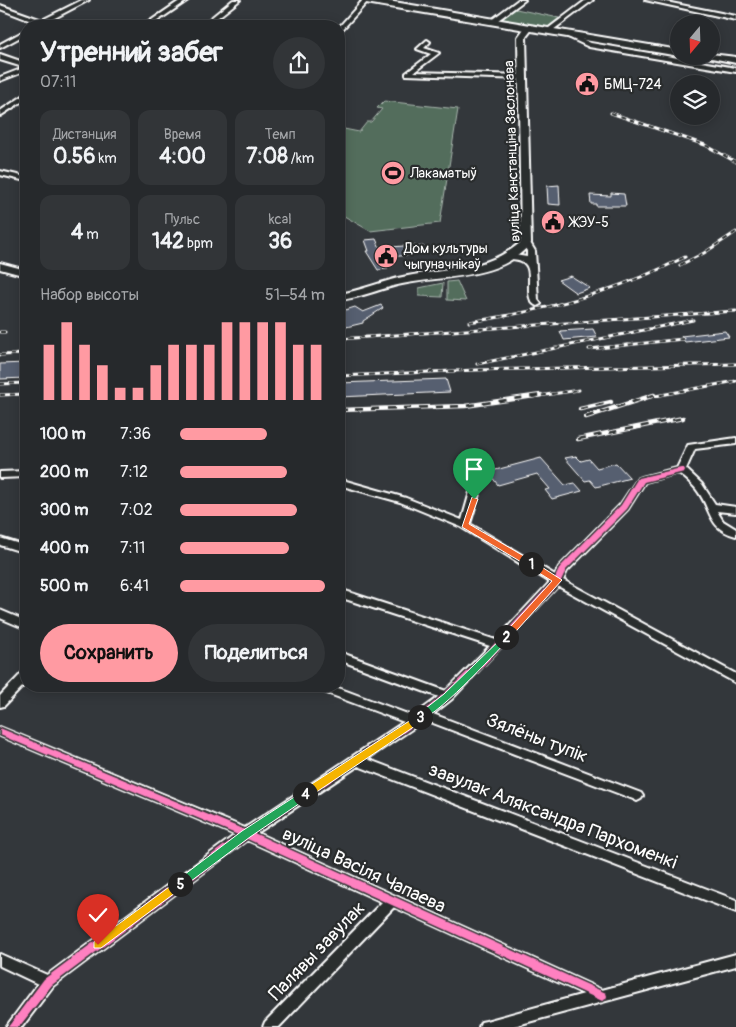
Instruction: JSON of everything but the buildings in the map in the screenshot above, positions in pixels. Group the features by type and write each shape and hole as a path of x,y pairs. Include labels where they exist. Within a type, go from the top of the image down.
{"main road":[{"path":"366,0 570,36 670,51"},
{"path":"720,58 736,60"}],"street":[{"path":"47,20 86,0"},
{"path":"155,20 185,0"},
{"path":"212,20 237,0"},
{"path":"345,23 366,0"},
{"path":"492,22 522,0"},
{"path":"547,32 590,0"},
{"path":"648,0 736,18"},
{"path":"0,6 38,20"},
{"name":"вуліца Канстанціна Заслонава","path":"529,28 522,37 526,243 530,251 534,300 537,304"},
{"path":"0,46 20,35"},
{"path":"570,36 589,45 736,70"},
{"path":"427,42 420,49 436,52 408,74 524,77"},
{"path":"0,57 20,65"},
{"path":"0,79 20,71"},
{"path":"0,114 20,101"},
{"path":"0,173 20,178"},
{"path":"345,296 364,293 400,280 476,270 508,256 526,243"},
{"path":"508,256 525,259 530,265"},
{"path":"0,266 20,271"},
{"path":"681,470 691,447 736,442"},
{"path":"465,525 483,464"},
{"path":"681,470 699,486 712,507 714,519 720,526 736,533"},
{"path":"13,1027 48,982 246,834 419,718 448,696 558,580 563,569 624,507 642,480 681,470"},
{"path":"0,475 20,474"},
{"path":"345,484 403,500 465,525 558,580 736,679"},
{"path":"712,507 736,510"},
{"path":"0,541 20,548"},
{"path":"345,595 498,645"},
{"path":"0,614 20,622"},
{"path":"345,658 448,696"},
{"path":"0,702 20,682"},
{"name":"Зялёны тупік","path":"339,692 419,718 637,796"},
{"name":"вуліца Васіля Чапаева","path":"0,732 246,834 602,996"},
{"name":"завулак Аляксандра Пархоменкі","path":"356,760 736,906"},
{"name":"Палявы завулак","path":"270,1027 392,900"},
{"path":"0,960 48,982"},
{"path":"486,1027 736,960"}],"green space":[{"path":"516,9 559,18 545,29 499,21"},
{"name":"Лакаматыў","path":"384,101 458,109 440,223 370,231 345,216 345,129 359,132 382,109 377,108"},
{"path":"457,281 466,301 447,300 447,282"},
{"path":"443,283 442,297 419,296 419,288"}],"railway":[{"path":"611,113 705,145 736,162"},
{"path":"680,265 704,253 736,232"},
{"path":"469,322 553,306 580,298 633,280 685,257"},
{"path":"345,339 736,311"},
{"path":"477,364 693,320"},
{"path":"0,332 5,332"},
{"path":"589,349 683,339"},
{"path":"0,355 20,354"},
{"path":"345,376 476,370 736,364"},
{"path":"650,397 736,381"},
{"path":"0,384 20,383"},
{"path":"532,397 579,390"},
{"path":"0,395 20,394"},
{"path":"345,410 465,406 541,395"},
{"path":"586,417 654,395"},
{"path":"580,409 611,402"},
{"path":"578,439 683,418"}],"cycle path":[{"path":"13,1027 48,982 246,834 424,715 448,696 557,581 563,569 624,507 641,480 681,470"},
{"path":"0,731 246,834 602,996"}],"place":[{"name":"БМЦ-724","path":"587,84"},
{"name":"Лакаматыў","path":"393,173"},
{"name":"ЖЭУ-5","path":"553,222"},
{"name":"Дом культуры чыгуначнікаў","path":"386,256"}],"route":[{"path":"98,945 246,834 413,721 424,716 448,696 558,580 465,525 474,499"}]}
